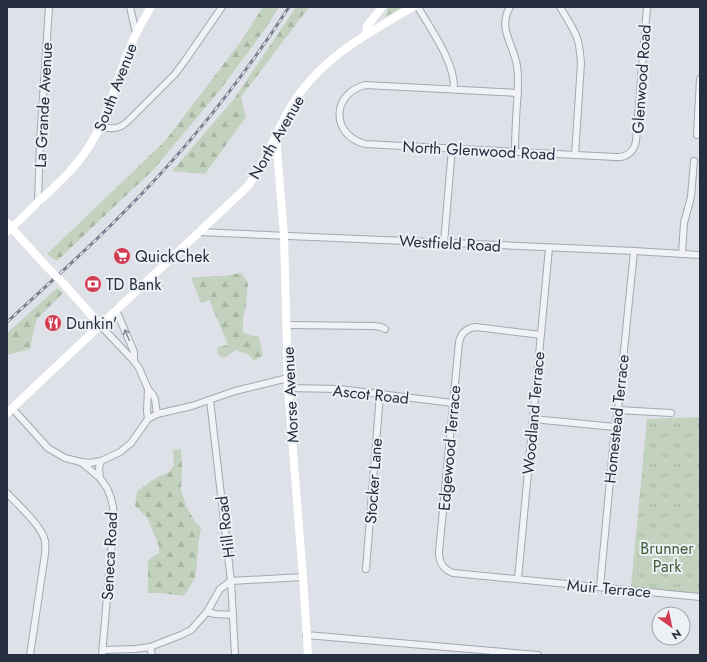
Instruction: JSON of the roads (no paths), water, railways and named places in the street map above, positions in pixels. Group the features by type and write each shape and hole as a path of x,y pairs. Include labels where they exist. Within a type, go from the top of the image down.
{"main road":[{"name":"South Avenue","path":"8,228 62,181 85,153 101,126 129,48 151,7"},
{"name":"North Avenue","path":"9,410 248,186 264,161 291,106 314,76 338,54 366,34 367,26 382,7"},
{"path":"366,34 413,7"},
{"name":"Morse Avenue","path":"276,135 284,236 288,388 308,655"},
{"path":"264,161 273,159 279,162"},
{"path":"8,228 64,284 100,325"}],"street":[{"name":"La Grande Avenue","path":"38,202 40,142 49,7"},
{"path":"130,7 136,33"},
{"path":"101,126 117,128 121,127 128,121 175,74 222,7"},
{"path":"418,7 444,52 452,73 454,89 518,93"},
{"path":"510,7 506,14 505,28 516,56 517,64 518,93 515,152"},
{"path":"560,7 577,38 581,63 575,155"},
{"name":"Glenwood Road","path":"632,151 636,141 647,7"},
{"path":"697,135 700,79"},
{"name":"North Glenwood Road","path":"454,89 365,85 353,90 343,101 340,107 340,122 346,133 353,139 358,142 369,144 619,158 632,151"},
{"path":"444,243 452,148"},
{"path":"682,254 684,223 691,197 694,160"},
{"name":"Westfield Road","path":"199,232 634,251 700,256"},
{"name":"Woodland Terrace","path":"518,579 549,248"},
{"name":"Homestead Terrace","path":"600,587 614,427 618,410 634,251"},
{"path":"116,310 134,352 134,361"},
{"path":"100,325 134,361 143,376 148,389 155,399 158,414"},
{"path":"287,325 374,326 385,329"},
{"name":"Edgewood Terrace","path":"518,579 453,573 445,568 440,562 439,552 453,403 459,340 462,333 472,327 476,327 541,335"},
{"path":"81,462 90,463 101,461 126,448 148,419 158,414 192,406 235,392 288,378"},
{"name":"Ascot Road","path":"288,388 339,389 453,403"},
{"path":"148,389 148,419"},
{"name":"Stocker Lane","path":"366,569 380,394"},
{"name":"Hill Road","path":"210,400 231,581 235,655"},
{"name":"Seneca Road","path":"9,410 48,448 60,456 81,462 100,478 107,488 111,498 114,517 103,652"},
{"path":"618,410 671,413"},
{"path":"533,419 614,427"},
{"path":"100,478 99,468 101,461"},
{"path":"7,493 37,525 45,541 45,554 30,655"},
{"path":"103,652 150,647 186,633 191,630 207,612 220,588 231,581 303,576"},
{"name":"Muir Terrace","path":"518,579 700,596"},
{"path":"207,612 233,615"},
{"path":"306,635 538,655"},
{"path":"150,647 152,655"}],"railway":[{"path":"7,322 96,240 169,164 212,114 252,62 289,7"}],"place":[{"name":"QuickChek","path":"122,256"},
{"name":"TD Bank","path":"93,284"},
{"name":"Dunkin'","path":"53,323"}],"park label":[{"name":"Brunner Park","path":"667,557"}]}
